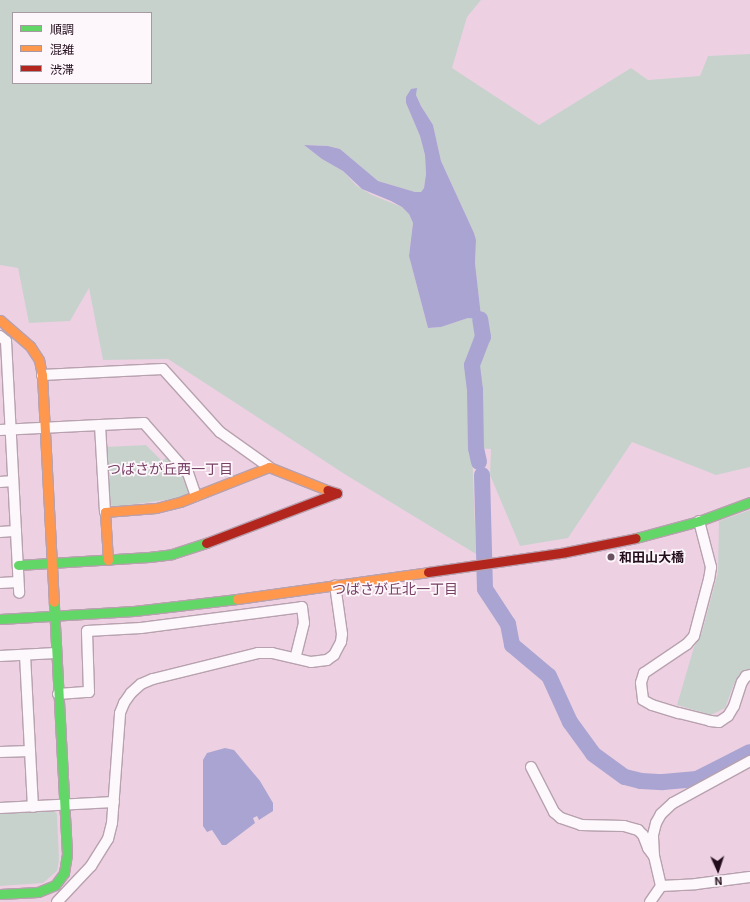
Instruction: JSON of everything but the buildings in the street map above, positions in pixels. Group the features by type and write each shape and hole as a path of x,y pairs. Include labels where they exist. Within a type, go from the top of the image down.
{"street":[{"path":"0,320 30,346 39,360 42,376 67,854 64,873 55,886 34,897 0,894"},
{"path":"0,336 6,341 4,382 11,430 19,593"},
{"path":"18,564 108,560 172,554 220,538 337,493 319,488 269,468 220,432 163,368 42,376"},
{"path":"0,430 144,423 188,473 196,496"},
{"path":"100,425 108,560"},
{"path":"105,512 156,508 196,496 269,468"},
{"path":"0,482 13,481"},
{"path":"0,619 196,605 566,552 611,544 699,521 750,502"},
{"path":"699,521 711,567 694,636 687,644 644,673 641,682 643,700 652,705 679,713 719,722 728,716 734,706 742,682 746,676 750,675"},
{"path":"0,532 16,531"},
{"path":"0,583 18,582"},
{"path":"57,902 91,866 100,854 108,839 112,822 114,802 120,713 124,703 141,684 153,679 258,653 272,653 319,662 327,660 338,650 342,634 335,585"},
{"path":"58,694 89,692 86,631 142,628 302,606 304,623 295,658"},
{"path":"0,656 56,653"},
{"path":"24,655 32,807"},
{"path":"0,752 30,751"},
{"path":"650,902 661,886 654,856 653,835 656,823 661,814 669,806 685,796 750,761"},
{"path":"531,767 554,812 560,818 581,825 624,826 638,830 643,835 648,848 654,856"},
{"path":"0,808 114,802"},
{"path":"661,886 704,884 750,877"}],"shaded area":[{"path":"0,0 481,0 467,17 452,68 539,125 631,68 648,80 700,76 708,56 750,54 750,467 716,475 632,442 568,538 520,546 490,475 491,449 472,448 476,554 346,475 168,359 103,360 89,288 70,321 29,323 18,268 0,265","holes":["416,95 433,125 441,161 474,233 476,240 475,263 481,316 468,318 441,327 428,328 409,256 413,223 409,214 402,207 372,195 357,186 343,171 322,159 304,145 328,146 340,149 378,181 415,192 421,192 424,188 426,173 425,155 420,136 406,103 406,97"]},
{"path":"417,88 416,95 433,125 441,161 476,240 475,263 481,316 480,319 468,318 441,327 428,328 409,256 413,223 409,214 402,207 391,201 362,189 343,171 322,159 304,145 328,146 340,149 378,181 415,192 421,192 424,188 426,174 425,155 420,136 406,103 406,97 411,89"},
{"path":"146,445 162,461 168,456 183,473 190,489 187,495 180,498 114,507 108,503 105,447"},
{"path":"750,510 750,670 746,669 734,684 725,708 711,715 677,705 694,647 702,632 718,572 719,521"},
{"path":"225,748 234,750 260,781 273,803 273,811 259,820 257,816 253,818 255,823 226,845 222,845 212,830 207,832 203,826 203,760 207,753"},
{"path":"53,810 57,814 59,860 57,871 43,883 0,886 0,813"}],"waterway":[{"path":"479,462 476,448 475,390 472,365 483,337 480,319"},
{"path":"482,475 485,589 508,624 512,645 549,676 570,722 593,754 625,777 641,781 663,782 697,779 750,752"}],"traffic: fast":[{"path":"636,538 699,521 750,502"},
{"path":"18,565 149,557 172,554 206,543"},
{"path":"0,619 134,611 237,599"},
{"path":"0,894 38,892 55,885 64,873 67,854 54,602"}],"traffic: slow":[{"path":"0,320 30,346 39,360 42,375 54,602"},
{"path":"108,560 105,512 156,508 180,502 269,467 327,490"},
{"path":"237,599 428,572"}],"traffic: jam":[{"path":"206,543 337,493 327,490"},
{"path":"428,572 566,552 636,538"}],"place":[{"name":"和田山大橋","path":"611,557"}],"district":[{"name":"つばさが丘西一丁目","path":"170,468"},
{"name":"つばさが丘北一丁目","path":"395,588"}]}
